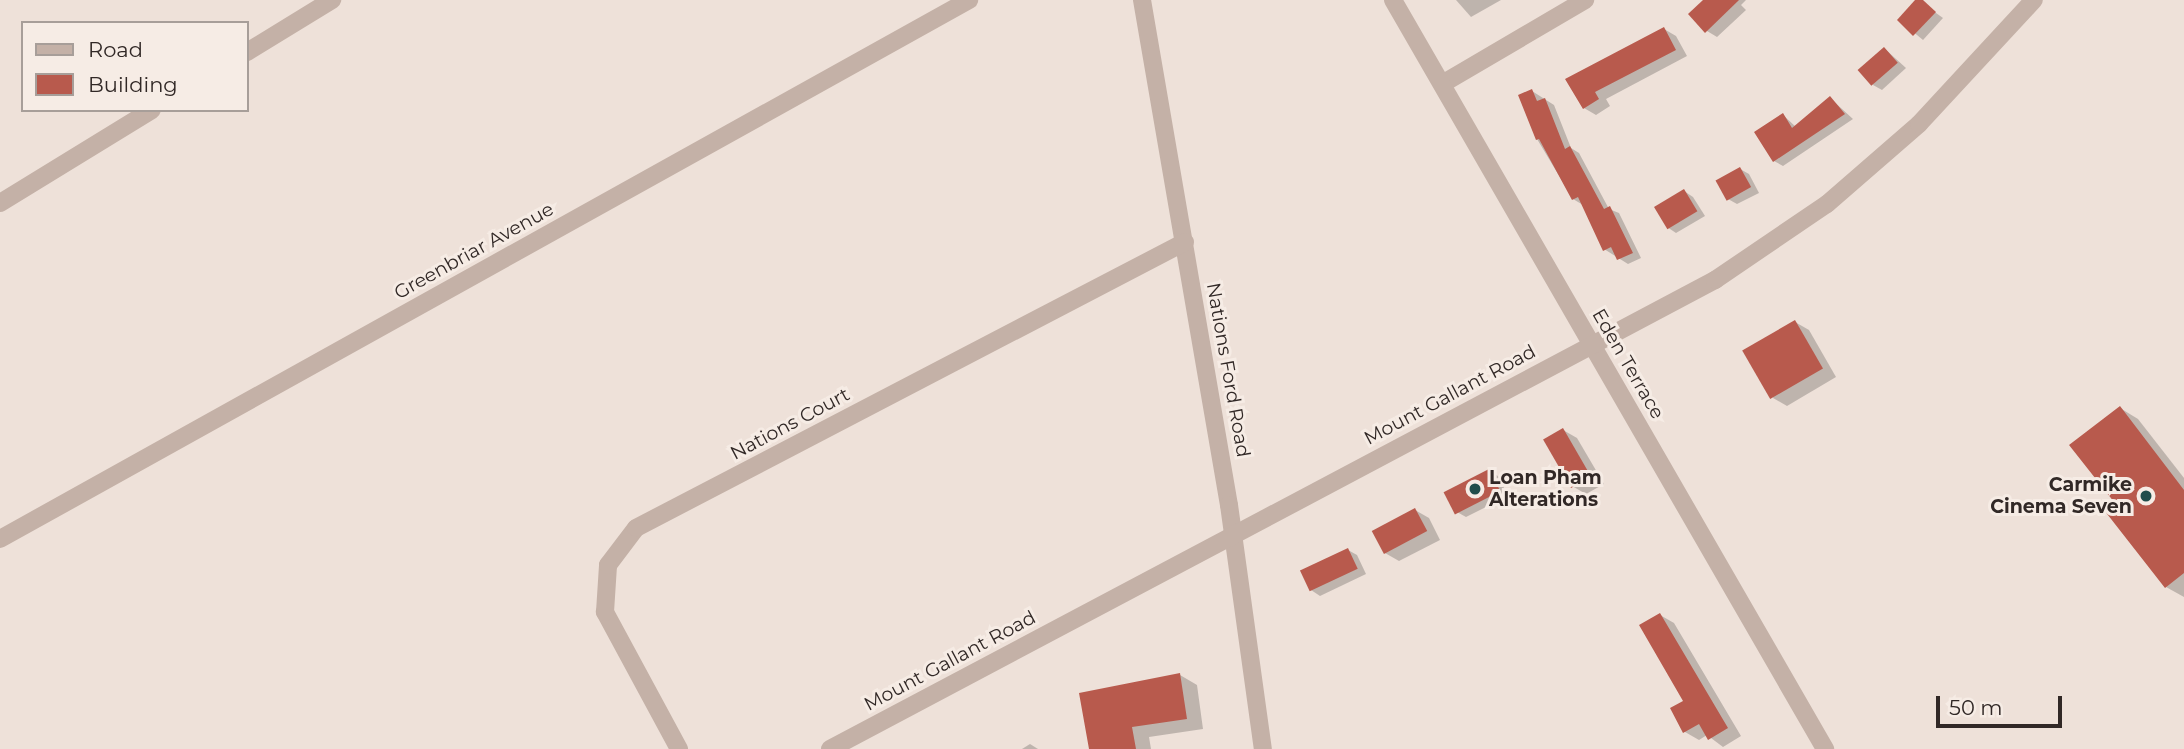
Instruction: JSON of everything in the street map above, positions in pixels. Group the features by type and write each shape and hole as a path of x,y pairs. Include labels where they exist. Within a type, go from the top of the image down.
{"street":[{"path":"248,51 332,0"},
{"name":"Greenbriar Avenue","path":"0,539 969,0"},
{"name":"Nations Ford Road","path":"1142,0 1233,534 1263,749"},
{"name":"Eden Terrace","path":"1393,0 1825,749"},
{"path":"1442,84 1585,0"},
{"name":"Mount Gallant Road","path":"830,749 1592,343 1715,281 1827,204 1919,124 2034,0"},
{"path":"0,204 149,112"},
{"name":"Nations Court","path":"679,749 606,612 608,565 636,528 1185,242"}],"building":[{"path":"1703,0 1739,0 1705,33 1688,14"},
{"path":"1915,0 1923,0 1936,12 1913,36 1897,20"},
{"path":"1664,27 1676,50 1595,92 1599,99 1583,109 1565,79"},
{"path":"1884,47 1898,63 1871,86 1858,70"},
{"path":"1532,89 1537,101 1545,98 1565,149 1570,146 1604,209 1610,206 1633,253 1617,260 1611,247 1603,251 1578,197 1572,200 1539,139 1536,140 1518,95"},
{"path":"1830,96 1845,114 1773,162 1754,132 1783,113 1792,128"},
{"path":"1740,167 1751,187 1727,201 1716,181"},
{"path":"1684,189 1697,211 1667,229 1654,207"},
{"path":"1795,320 1823,368 1770,399 1742,350"},
{"name":"Carmike Cinema Seven","path":"2120,406 2184,490 2184,573 2165,588 2104,510 2114,502 2069,445"},
{"path":"1563,428 1591,476 1571,488 1543,440"},
{"path":"1489,469 1500,491 1455,514 1444,492"},
{"path":"1415,508 1427,531 1384,554 1372,531"},
{"path":"1348,548 1358,569 1310,591 1300,570"},
{"path":"1660,613 1728,728 1708,740 1699,724 1683,733 1670,708 1683,701 1639,625"},
{"path":"1180,673 1187,719 1132,727 1136,749 1089,749 1079,693"}],"place":[{"name":"Loan Pham Alterations","path":"1475,489"},
{"name":"Carmike Cinema Seven","path":"2146,496"}]}
